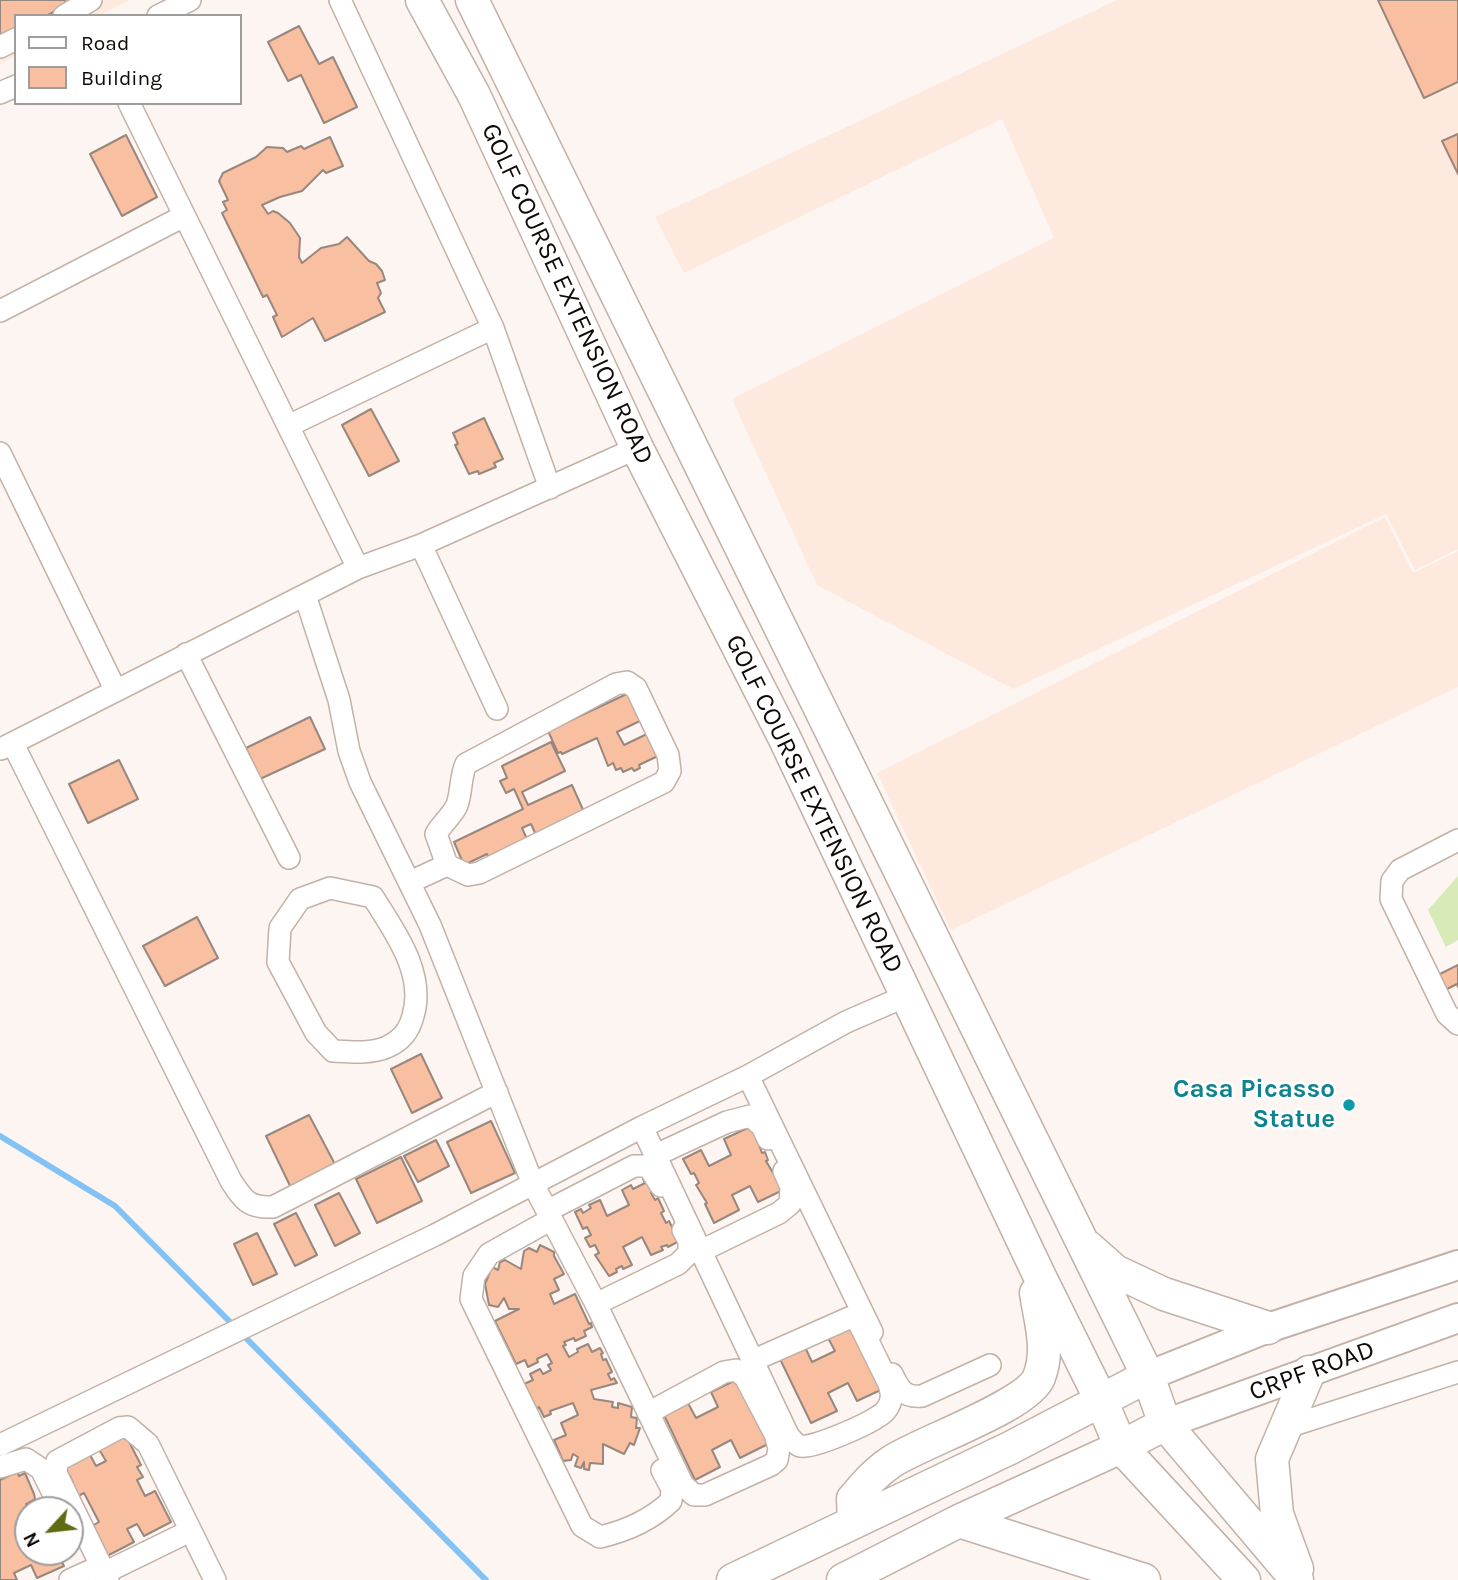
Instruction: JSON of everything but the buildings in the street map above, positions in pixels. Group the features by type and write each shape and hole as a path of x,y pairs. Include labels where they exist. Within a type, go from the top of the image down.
{"main road":[{"name":"GOLF COURSE EXTENSION ROAD","path":"422,0 474,95 637,447 784,737 1040,1277 1101,1399 1121,1447 1244,1580"},
{"name":"GOLF COURSE EXTENSION ROAD","path":"472,0 1148,1376 1165,1424 1298,1580"},
{"path":"1082,1242 1115,1270 1164,1294 1268,1328"},
{"path":"854,1522 853,1499 872,1476 893,1460 1013,1401 1034,1386 1039,1377 1044,1352 1035,1291 1040,1277"},
{"path":"1298,1580 1277,1514 1272,1459 1309,1372"},
{"path":"733,1580 1010,1448 1148,1376"},
{"path":"861,1576 959,1521 1165,1424"},
{"path":"959,1521 1144,1580"}],"street":[{"path":"67,14 91,0"},
{"path":"162,14 190,0"},
{"path":"340,0 493,328 550,488"},
{"path":"130,105 358,568"},
{"path":"0,311 184,216"},
{"path":"288,426 493,328"},
{"path":"498,1092 273,1207 257,1208 241,1197 6,746 358,568 421,545 637,447"},
{"path":"0,453 116,689"},
{"path":"421,545 497,709"},
{"path":"305,595 339,700 349,751 360,782 430,925 498,1092 528,1186 544,1218 672,1489 671,1501 658,1513 618,1533 600,1537 582,1526 471,1298 474,1276 489,1254 544,1218 634,1166 648,1166 689,1241 689,1253 678,1264 597,1304"},
{"path":"187,653 289,858"},
{"path":"627,682 636,688 668,755 670,771 664,782 479,873 468,875 447,865 436,834 441,824 456,808 466,764 615,684 627,682"},
{"path":"1458,839 1400,870 1392,881 1391,899 1447,1014 1458,1024"},
{"path":"410,882 447,865"},
{"path":"330,888 373,897 400,940 414,974 416,1006 408,1032 387,1047 361,1052 333,1051 316,1033 278,962 279,928 300,899 330,888"},
{"path":"400,940 430,925"},
{"path":"0,1445 435,1235 642,1126 748,1076 846,1022 906,996"},
{"path":"748,1076 900,1391 913,1397 922,1396 990,1366"},
{"path":"656,1155 727,1122 750,1116 762,1126 791,1187 790,1204 779,1213 701,1251"},
{"path":"642,1126 752,1361 788,1435 802,1447 818,1445 885,1413 891,1402 889,1384 858,1321 849,1318 752,1361"},
{"path":"544,1218 597,1304 683,1485 694,1495 705,1495 777,1460 779,1448 775,1434 745,1377 736,1370 724,1372 649,1413"},
{"path":"1148,1376 1268,1328 1458,1265"},
{"name":"CRPF ROAD","path":"1165,1424 1458,1318"},
{"path":"1284,1428 1458,1372"},
{"path":"72,1411 90,1443"},
{"path":"100,1576 55,1473 57,1461 119,1428 128,1427 148,1444 215,1580"},
{"path":"0,1467 26,1459 41,1469 55,1496"},
{"path":"70,1580 100,1576 190,1531"},
{"path":"84,1550 100,1576"}],"shaded area":[{"path":"0,0 130,0 102,14 14,14 14,57 0,64"},
{"path":"1117,0 1458,0 1458,549 1415,570 1386,514 1013,689 817,585 732,399 1054,238 1002,119 684,273 655,217"},
{"path":"1385,517 1413,573 1458,551 1458,687 951,930 877,773"}],"green space":[{"path":"1458,876 1458,940 1446,947 1428,910"}],"waterway":[{"path":"0,1136 115,1206 486,1580"}],"place":[{"name":"Casa Picasso Statue","path":"1349,1105"}]}
